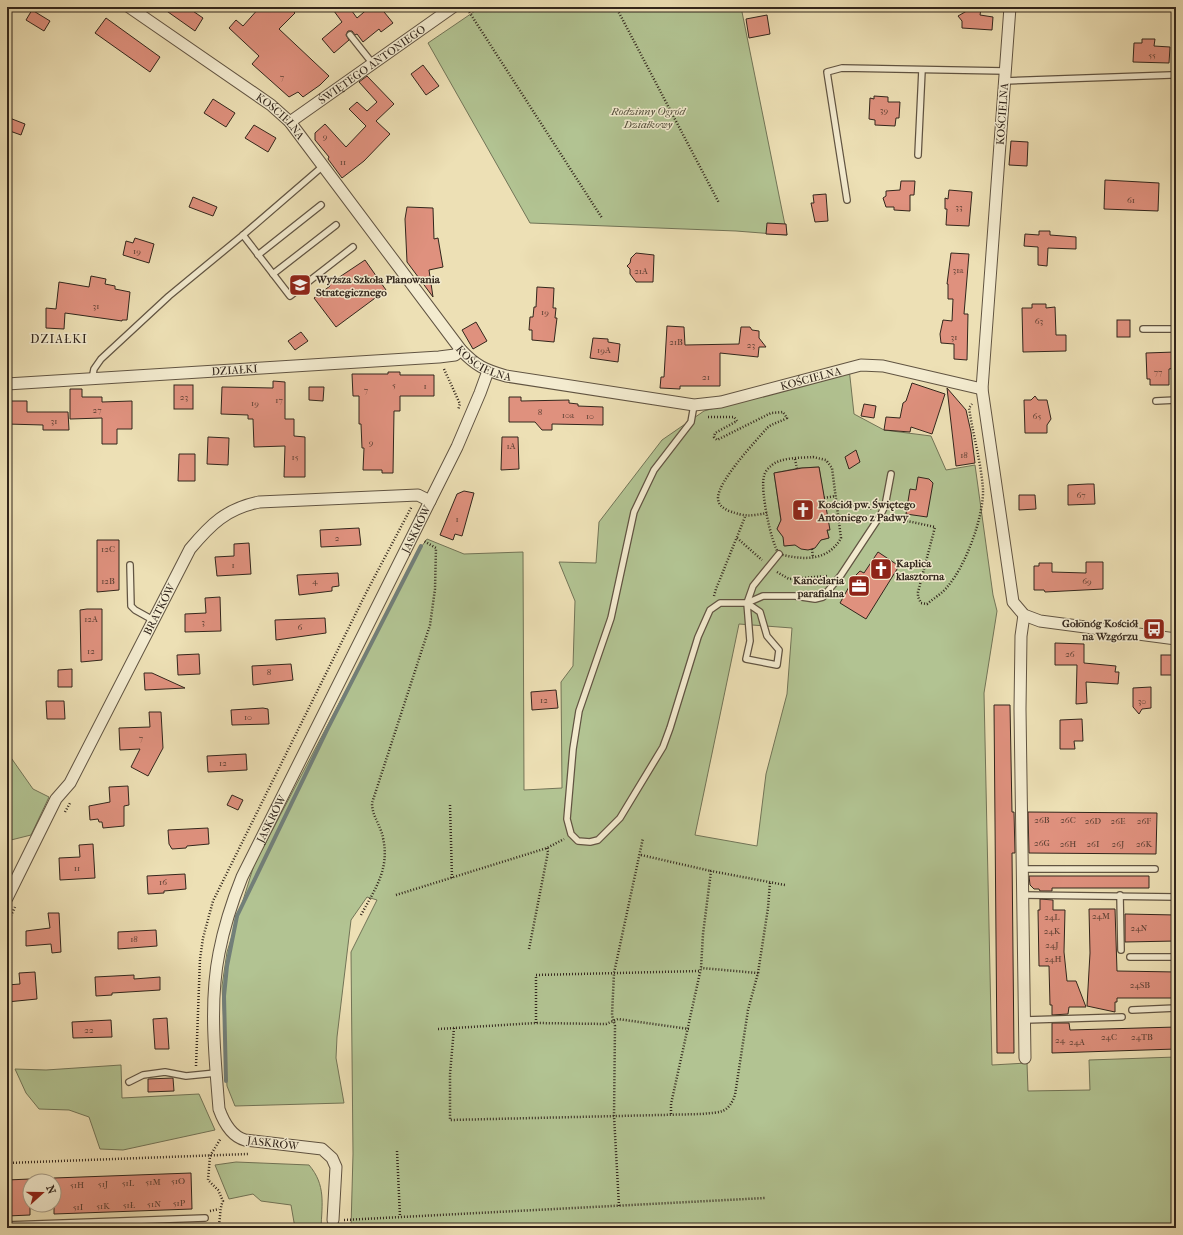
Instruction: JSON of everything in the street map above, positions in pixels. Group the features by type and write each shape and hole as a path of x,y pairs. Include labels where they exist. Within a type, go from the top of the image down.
{"street":[{"name":"KOŚCIELNA","path":"128,7 271,105 290,122 461,350 472,363 488,371 506,376 694,405 721,402 861,364 883,366 982,389"},
{"name":"ŚWIĘTEGO ANTONIEGO","path":"290,122 454,7"},
{"name":"KOŚCIELNA","path":"1010,7 982,389 1012,596 1016,607 1024,615"},
{"name":"DZIAŁKI","path":"7,384 92,380 439,357 455,355 461,350"},
{"name":"JASKRÓW","path":"333,1220 336,1167 332,1158 322,1149 245,1140 236,1136 228,1127 219,1109 216,1073 215,999 218,955 228,914 242,877 457,447 488,371"},
{"name":"BRATKÓW","path":"7,898 56,799 70,783 190,549 215,522 235,508 259,502 418,495 430,501"},
{"path":"1025,1058 1020,663 1024,615 1040,621 1176,639"}],"lane":[{"path":"350,35 373,64"},
{"path":"846,200 827,72 842,68 922,70 1005,76 1171,75"},
{"path":"918,155 922,70"},
{"path":"92,380 94,369 102,359 169,296 323,166"},
{"path":"258,255 321,205"},
{"path":"273,274 336,225"},
{"path":"243,235 290,296 353,246"},
{"path":"1143,329 1176,330"},
{"path":"1156,401 1176,400"},
{"path":"694,405 691,422 654,470 637,505 631,523 611,618 577,719 573,749 568,824 570,834 578,841 594,841 606,832 622,816 665,743 698,637 712,607 724,602 747,602 763,596 795,596 815,600 823,597 841,575 880,516 885,506 891,474"},
{"path":"747,602 760,612 767,636 778,650 777,665 746,659 750,641 747,626 747,602 753,586 779,554"},
{"path":"130,565 131,606 135,610 154,620"},
{"path":"1022,869 1155,869"},
{"path":"1022,895 1120,895 1176,897"},
{"path":"1120,895 1121,950"},
{"path":"1130,957 1176,956"},
{"path":"1132,1010 1176,1008"},
{"path":"1025,1020 1122,1016"},
{"path":"129,1082 143,1075 164,1072 186,1076 216,1073"},
{"path":"7,1225 204,1218"}],"path":[{"path":"466,7 602,218"},
{"path":"616,7 719,203"},
{"path":"439,357 460,404 456,416"},
{"path":"711,417 734,417 737,421 715,433 714,437 717,440 771,413 784,412 787,418 767,428 730,472 718,496 719,504 722,507 746,517 768,513"},
{"path":"813,457 826,460 832,468 836,496 841,538 833,550 813,558 798,559 779,554 773,542 768,513 763,481 766,471 778,462 813,457"},
{"path":"795,459 796,468"},
{"path":"880,516 935,527 918,592 918,597 921,603 927,604 948,586 965,557 976,532 981,510 983,490 980,474 975,475"},
{"path":"196,1075 199,966 203,938 213,900 366,593 418,495"},
{"path":"824,498 836,496"},
{"path":"838,508 855,505 876,510"},
{"path":"712,607 716,589 746,517"},
{"path":"361,915 384,873 385,853 383,837 372,810 372,803 430,625 435,589 436,548 413,535"},
{"path":"737,538 769,567 789,579 841,575"},
{"path":"812,549 813,558"},
{"path":"450,805 452,878"},
{"path":"396,895 547,848 558,843 570,834"},
{"path":"619,1206 614,1116 614,973 641,855 643,838"},
{"path":"530,949 548,852 547,848"},
{"path":"641,855 711,871 785,885"},
{"path":"671,1114 678,1072 689,1029 701,969 702,934 711,871"},
{"path":"454,1028 450,1074 450,1120 717,1113 724,1111 731,1106 742,1059 748,1010 758,973 768,908 770,882"},
{"path":"536,1023 536,975 701,969 758,973"},
{"path":"438,1029 536,1023 606,1024 618,1019 689,1029"},
{"path":"218,1228 221,1217 219,1209 223,1201 218,1190 208,1180 210,1156 228,1127"},
{"path":"397,1151 400,1217"},
{"path":"7,1163 210,1156"},
{"path":"333,1220 765,1198"}],"green space":[{"name":"Rodzinny Ogród Działkowy","path":"481,7 741,7 787,235 736,231 530,223 428,43"},
{"path":"849,368 854,414 884,430 931,436 946,470 975,465 993,595 997,611 984,693 992,1065 1027,1063 1028,1091 1090,1090 1089,1060 1176,1057 1176,1228 351,1228 353,1154 351,952 377,900 367,897 351,920 337,1037 336,1058 344,1103 235,1106 227,1086 222,986 227,952 254,865 422,546 427,539 464,554 523,552 524,790 562,788 561,682 573,666 575,601 559,562 596,563 599,522 662,440 704,411 834,375","holes":["819,467 829,538 820,540 818,544 810,550 799,547 796,544 785,546 783,536 777,529 781,521 774,473 799,468","739,624 792,628 787,694 766,774 757,846 695,835"]},
{"path":"7,752 33,789 49,797 31,835 7,841"},
{"path":"121,1065 122,1098 199,1094 215,1130 123,1150 100,1149 89,1117 69,1110 39,1109 26,1093 15,1069 46,1070"},
{"path":"236,1162 309,1165 321,1187 321,1228 295,1228 291,1205 261,1201 253,1194 229,1199 215,1165"}],"building":[{"path":"161,7 187,7 203,18 195,31"},
{"path":"260,7 289,7 295,13 279,29 329,76 320,85 303,97 298,92 289,97 252,64 259,56 229,28 236,20 243,26"},
{"path":"331,7 349,7 357,18 370,7 380,7 393,23 381,32 379,29 363,42 357,34 355,35 352,31 348,31 346,35 349,40 334,53 322,39 342,22"},
{"path":"972,8 981,9 980,15 993,17 992,30 962,28 962,21 958,16"},
{"path":"32,10 50,21 44,31 26,20"},
{"path":"767,15 770,34 749,38 746,19"},
{"path":"106,18 160,57 150,72 95,33"},
{"path":"1142,39 1155,39 1154,46 1170,47 1169,63 1133,62 1134,43 1142,43"},
{"path":"423,65 439,86 426,95 411,74"},
{"path":"367,76 394,104 376,121 390,134 364,161 342,178 328,159 329,157 315,140 315,133 325,124 346,147 366,126 349,109 357,102 367,111 377,102 359,82"},
{"path":"874,96 888,97 888,102 900,102 899,118 896,118 895,126 875,125 875,120 869,119 870,98 874,99"},
{"path":"213,99 235,113 226,127 204,113"},
{"path":"7,117 25,124 21,135 7,130"},
{"path":"254,125 276,138 268,152 245,138"},
{"path":"1011,141 1028,142 1027,166 1009,165"},
{"path":"1105,180 1159,183 1158,211 1104,209"},
{"path":"901,181 915,181 914,195 910,195 910,211 894,210 894,207 886,207 883,198 886,196 886,191 900,190"},
{"path":"949,190 972,192 969,226 946,225 947,209 945,209 945,198 948,199"},
{"path":"826,194 828,221 815,222 811,203 814,203 813,195"},
{"path":"193,197 217,207 213,216 189,207"},
{"path":"407,207 433,208 434,239 438,238 443,267 429,270 433,297 407,262 405,219"},
{"path":"767,223 786,224 787,235 766,234"},
{"path":"1039,231 1050,231 1050,235 1076,237 1076,249 1048,248 1047,266 1038,265 1038,247 1024,246 1025,234 1039,235"},
{"path":"135,238 154,244 149,263 123,255 126,241 133,243"},
{"path":"636,253 654,255 653,282 636,282 630,274 630,269 627,266 630,263 631,258"},
{"path":"951,253 969,254 964,314 968,314 967,360 954,359 954,344 941,343 940,334 943,320 952,321 953,299 948,299 947,284"},
{"path":"365,260 386,290 336,327 314,298 330,286 329,284"},
{"path":"91,276 106,279 105,284 115,286 115,289 130,292 127,320 122,321 65,313 64,329 46,328 46,308 56,309 59,282 89,287"},
{"path":"537,287 554,288 553,308 556,308 555,318 557,318 554,342 532,340 532,330 529,330 530,317 533,317 534,307 536,307"},
{"path":"1032,304 1046,304 1046,308 1055,307 1056,335 1066,335 1066,351 1023,352 1022,308 1032,308"},
{"path":"1117,320 1130,320 1130,337 1117,337"},
{"path":"476,322 487,341 473,349 462,330"},
{"path":"667,326 684,327 685,345 739,344 741,327 750,327 752,330 759,331 759,338 766,347 759,347 758,357 720,353 720,386 680,386 680,389 660,388 661,377 664,377"},
{"path":"301,332 308,341 295,350 288,341"},
{"path":"593,338 608,339 608,342 620,344 618,362 590,358"},
{"path":"1175,352 1175,368 1169,369 1169,385 1150,385 1150,379 1147,379 1146,353"},
{"path":"388,372 400,372 400,375 434,375 434,396 400,396 400,411 394,411 393,473 382,473 382,470 363,470 364,448 362,448 361,424 359,424 359,396 353,396 352,374 388,374"},
{"path":"273,381 285,382 285,419 294,419 294,436 305,437 305,477 284,477 285,446 254,447 253,419 248,419 248,415 221,414 222,387 273,388"},
{"path":"912,383 945,394 932,434 911,427 910,432 884,430 886,417 900,418 903,403 906,401"},
{"path":"174,385 193,385 193,409 174,409"},
{"path":"309,387 324,387 323,401 309,400"},
{"path":"947,388 966,410 971,432 975,463 956,466"},
{"path":"70,389 82,389 82,397 102,397 102,402 132,401 132,429 117,429 117,444 102,444 102,418 70,419"},
{"path":"1035,396 1038,400 1047,400 1051,419 1047,425 1047,433 1025,433 1024,400 1031,400"},
{"path":"509,397 521,397 521,401 569,400 569,403 578,404 578,406 603,407 603,425 552,424 552,430 542,430 535,422 509,422"},
{"path":"7,401 27,401 27,412 68,412 69,430 43,430 43,425 7,424"},
{"path":"864,404 876,406 874,418 861,416"},
{"path":"208,437 229,438 228,465 207,464"},
{"path":"502,437 518,437 519,469 501,470"},
{"path":"856,450 860,462 849,469 845,457"},
{"path":"179,454 195,454 195,481 178,481"},
{"name":"Kościół pw. Świętego Antoniego z Padwy","path":"819,467 830,530 827,530 829,538 821,540 815,548 808,550 801,549 795,545 784,546 783,537 777,529 781,520 774,473 802,468"},
{"path":"918,477 929,479 933,483 927,517 906,514 910,489 916,490"},
{"path":"1094,484 1095,504 1068,505 1068,485"},
{"path":"464,491 474,493 462,536 455,534 453,540 440,535 457,494"},
{"path":"1019,495 1035,495 1036,509 1019,510"},
{"path":"359,528 361,545 321,547 320,530"},
{"path":"97,540 119,540 119,590 97,592"},
{"path":"249,543 251,574 217,576 215,557 234,556 234,544"},
{"path":"878,552 899,566 866,619 840,603 855,576 860,571 864,573"},
{"path":"1086,562 1103,562 1103,589 1045,592 1044,590 1034,590 1034,566 1039,566 1039,563 1052,563 1052,572 1086,573"},
{"path":"338,573 339,586 332,587 332,591 299,595 297,575"},
{"path":"220,597 221,631 185,632 185,614 206,613 205,598"},
{"path":"102,609 102,660 81,662 80,610"},
{"path":"325,618 326,633 276,640 275,620"},
{"path":"1055,643 1084,644 1084,663 1116,666 1115,672 1119,672 1118,684 1086,682 1087,703 1076,704 1077,665 1055,665"},
{"path":"199,654 200,674 178,675 177,655"},
{"path":"1161,655 1176,655 1176,675 1161,675"},
{"path":"291,664 293,680 253,685 252,666"},
{"path":"72,669 72,687 58,687 58,670"},
{"path":"144,673 152,673 185,688 145,690"},
{"path":"1151,687 1151,708 1142,709 1139,714 1133,707 1133,688"},
{"path":"556,690 558,708 532,710 531,692"},
{"path":"46,701 64,701 65,719 47,719"},
{"path":"994,705 1010,705 1012,812 1014,812 1015,853 1012,853 1014,1053 997,1053"},
{"path":"268,709 269,724 232,725 231,710"},
{"path":"149,712 161,712 163,748 148,776 131,767 140,749 120,750 119,728 150,727"},
{"path":"1082,719 1083,741 1074,741 1075,749 1060,749 1060,720"},
{"path":"246,754 247,770 208,772 207,756"},
{"path":"128,786 129,805 124,806 124,826 103,828 102,822 99,822 98,819 90,820 89,806 110,802 109,787"},
{"path":"232,795 243,800 238,810 227,805"},
{"path":"1028,812 1157,813 1156,854 1029,853"},
{"path":"208,828 209,844 172,849 169,844 168,830"},
{"path":"93,844 95,878 60,880 59,858 80,857 79,845"},
{"path":"185,874 186,889 148,894 147,876"},
{"path":"1029,876 1149,876 1149,888 1052,888 1052,891 1040,891 1039,889 1034,889 1030,885"},
{"path":"1040,899 1053,900 1053,910 1065,910 1064,952 1067,981 1076,981 1086,1007 1069,1007 1068,1014 1052,1015 1052,1005 1050,1005 1049,966 1039,966 1038,910 1040,910"},
{"path":"1089,909 1115,909 1117,971 1176,972 1176,998 1117,998 1117,1002 1115,1002 1115,1012 1087,1006 1090,953"},
{"path":"48,913 59,913 61,952 52,953 51,944 26,946 26,931 50,928"},
{"path":"1125,914 1176,915 1176,941 1125,942"},
{"path":"156,930 157,946 118,949 118,932"},
{"path":"35,972 37,999 7,1002 7,985 20,984 19,973"},
{"path":"134,975 134,979 160,977 160,990 112,993 112,995 96,996 95,977"},
{"path":"167,1018 169,1049 155,1049 153,1019"},
{"path":"111,1020 112,1037 73,1038 72,1022"},
{"path":"1052,1023 1069,1023 1070,1030 1176,1027 1176,1049 1052,1053"},
{"path":"173,1078 174,1091 148,1092 148,1079"},
{"path":"191,1173 192,1209 54,1214 62,1213 62,1178"},
{"path":"22,1179 22,1213 30,1213 30,1215 7,1216 7,1180"}],"waterway":[{"path":"226,1081 224,996 227,966 237,916 328,728 421,546"}],"place":[{"name":"Wyższa Szkoła Planowania Strategicznego","path":"300,285"},
{"name":"Kościół pw. Świętego Antoniego z Padwy","path":"803,510"},
{"name":"Kaplica klasztorna","path":"881,569"},
{"name":"Kancelaria parafialna","path":"859,586"},
{"name":"Gołonóg Kościół na Wzgórzu","path":"1154,629"}],"district":[{"name":"DZIAŁKI","path":"59,339"}]}
